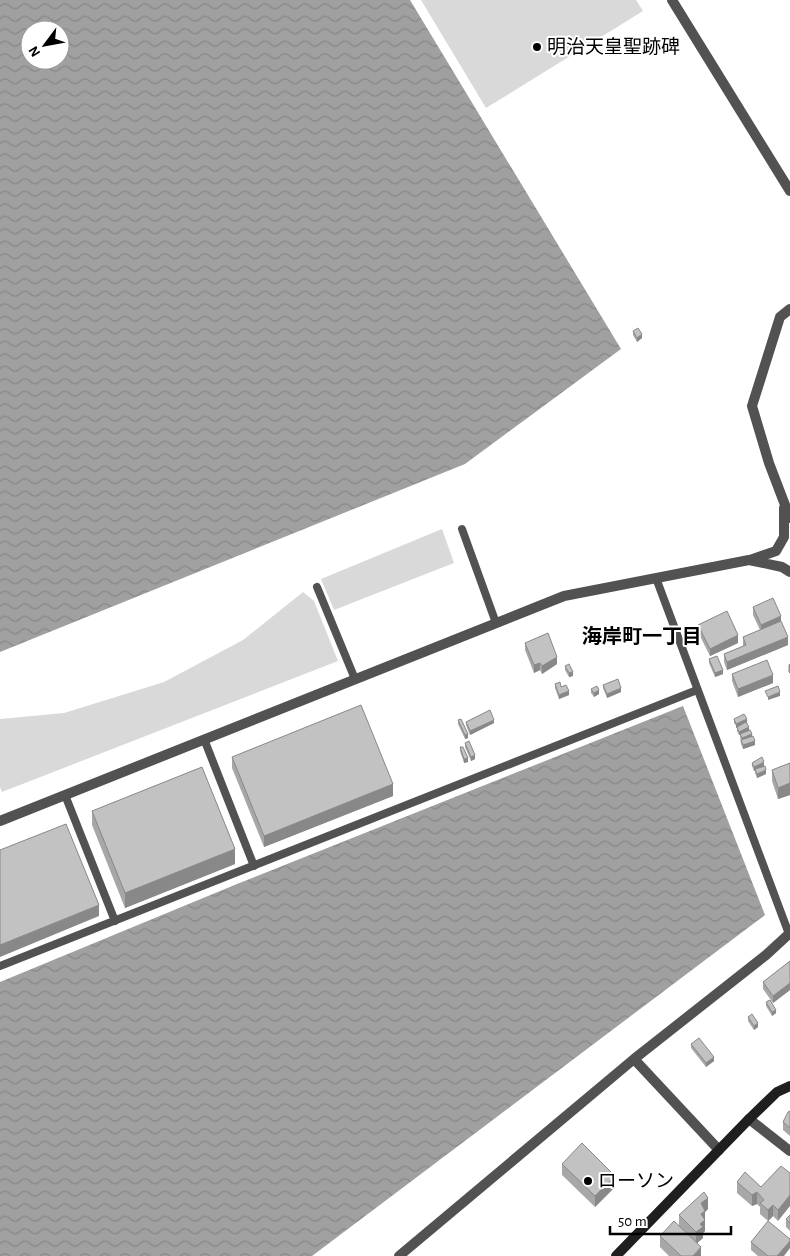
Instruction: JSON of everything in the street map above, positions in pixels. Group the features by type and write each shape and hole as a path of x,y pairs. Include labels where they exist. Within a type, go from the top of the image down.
{"main road":[{"path":"616,1256 749,1119 777,1092 790,1086"}],"street":[{"path":"672,0 790,190"},
{"path":"790,309 780,317 752,406 769,463 790,518"},
{"path":"0,821 564,596 749,560 776,551 784,537 784,503"},
{"path":"749,560 782,566 790,572"},
{"path":"399,1256 634,1059 766,955 789,933"},
{"path":"634,1059 719,1150"},
{"path":"749,1119 790,1151"},
{"path":"774,1139 790,1143"}],"lane":[{"path":"462,529 496,623"},
{"path":"656,578 789,933"},
{"path":"318,587 355,679"},
{"path":"0,966 697,690"},
{"path":"204,739 254,866"},
{"path":"65,795 115,921"}],"shaded area":[{"path":"421,0 636,0 643,11 486,108"},
{"path":"442,529 454,563 334,610 321,579"},
{"path":"303,592 314,601 338,661 2,792 0,787 0,719 64,713 164,682 243,640"}],"water":[{"path":"0,0 410,0 621,349 465,464 0,652"},
{"path":"683,706 765,915 312,1256 0,1256 0,982 237,884"}],"building":[{"path":"638,328 642,334 637,338 633,331"},
{"path":"773,598 781,616 761,625 753,607"},
{"path":"727,611 738,635 710,649 698,625"},
{"path":"781,621 788,637 727,662 724,654 746,645 743,637"},
{"path":"548,633 557,657 542,666 540,663 534,665 525,643"},
{"path":"717,656 723,670 715,673 709,659"},
{"path":"767,660 773,675 738,689 732,674"},
{"path":"569,664 573,672 569,673 565,666"},
{"path":"618,679 621,688 607,694 603,685"},
{"path":"560,682 561,687 566,685 569,691 559,695 555,684"},
{"path":"597,686 599,690 594,693 591,689"},
{"path":"778,686 780,692 768,697 765,691"},
{"path":"361,705 393,784 264,836 232,757"},
{"path":"490,710 494,720 470,731 466,722"},
{"path":"744,714 747,719 736,724 734,719"},
{"path":"461,719 468,734 465,735 458,720"},
{"path":"746,722 749,727 739,732 737,727"},
{"path":"750,730 752,734 742,738 740,734"},
{"path":"753,736 755,741 743,745 741,740"},
{"path":"469,741 475,755 471,757 465,743"},
{"path":"460,747 463,747 468,758 464,759"},
{"path":"762,757 764,762 754,767 752,763"},
{"path":"790,763 790,783 778,788 772,770"},
{"path":"765,766 766,770 757,774 755,769"},
{"path":"202,767 235,849 125,893 92,811"},
{"path":"66,824 99,905 0,945 0,850"},
{"path":"790,961 790,983 773,996 763,982"},
{"path":"770,1000 776,1010 772,1012 766,1002"},
{"path":"752,1014 758,1023 754,1026 748,1017"},
{"path":"699,1038 714,1057 706,1063 691,1044"},
{"path":"790,1111 790,1128 783,1122"},
{"path":"582,1143 615,1176 595,1196 562,1164"},
{"path":"781,1166 790,1173 790,1195 778,1210 773,1205 768,1210 760,1203 764,1200 757,1192 752,1195 737,1182 745,1172 761,1187"},
{"path":"704,1192 708,1198 701,1203 705,1211 701,1214 705,1220 700,1224 703,1227 696,1232 679,1215"},
{"path":"790,1215 790,1223 786,1219"},
{"path":"674,1221 701,1247 693,1256 681,1256 660,1236"},
{"path":"768,1221 790,1239 777,1256 768,1256 751,1242"}],"place":[{"name":"明治天皇聖跡碑","path":"537,47"},
{"name":"ローソン","path":"588,1181"}],"district":[{"name":"海岸町一丁目","path":"642,637"}]}
